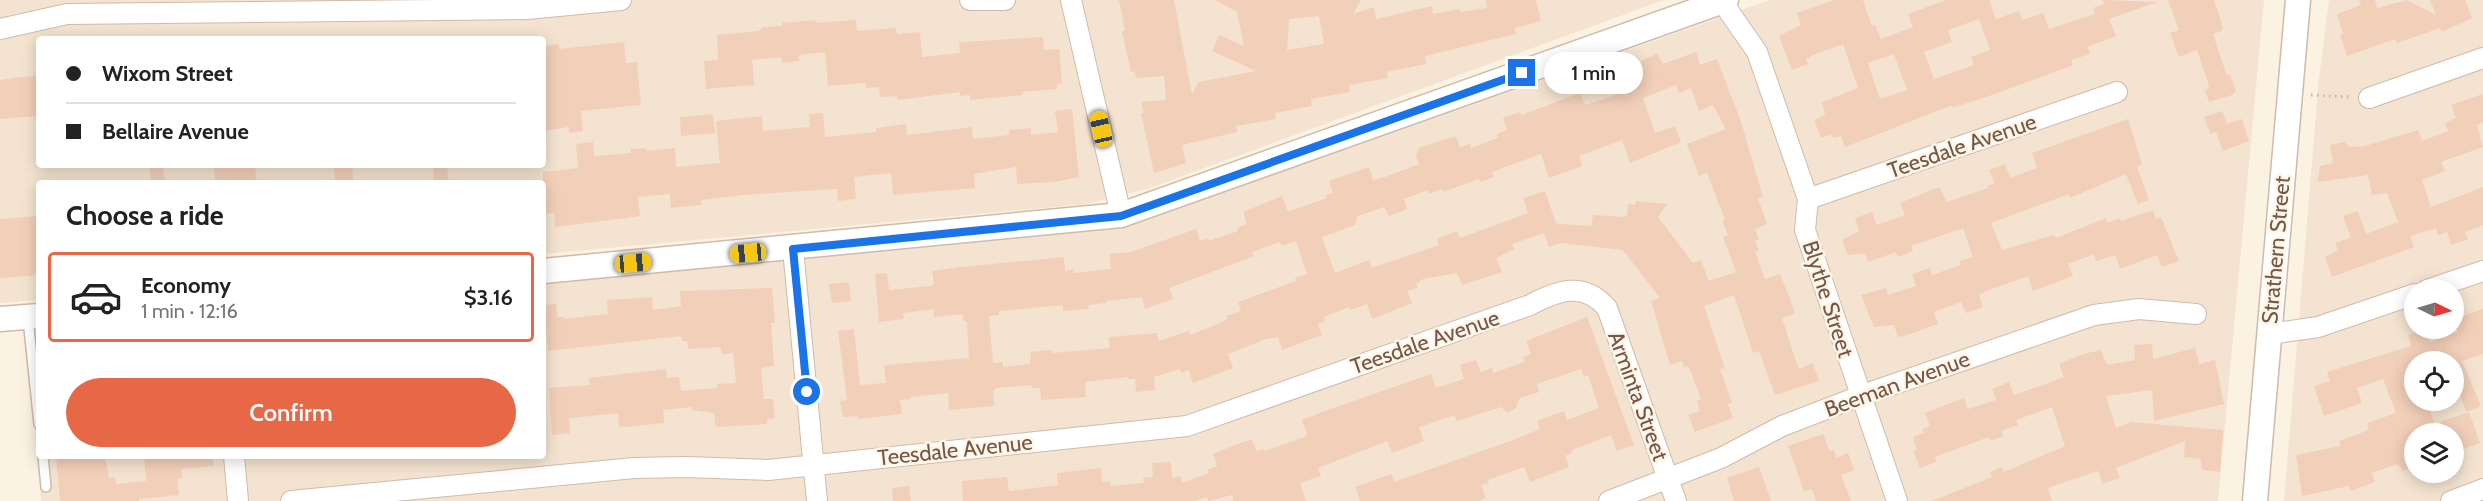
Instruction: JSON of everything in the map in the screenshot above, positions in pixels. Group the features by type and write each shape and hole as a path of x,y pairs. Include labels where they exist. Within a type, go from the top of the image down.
{"street":[{"path":"0,29 67,14 527,9 621,0"},
{"path":"970,0 1005,0"},
{"path":"1071,0 1121,216"},
{"path":"546,271 1121,216 1723,0"},
{"name":"Blythe Street","path":"1723,0 1757,52 1808,199 1805,230 1897,501"},
{"name":"Strathern Street","path":"2255,501 2298,0"},
{"path":"2369,98 2483,58"},
{"name":"Teesdale Avenue","path":"1808,199 2117,92"},
{"path":"793,249 817,501"},
{"path":"2459,279 2483,271"},
{"name":"Teesdale Avenue","path":"291,501 634,468 768,470 1187,426 1530,305 1550,294 1573,290 1596,294"},
{"name":"Arminta Street","path":"1596,294 1607,308 1676,501"},
{"path":"2269,334 2318,327 2404,298"},
{"name":"Beeman Avenue","path":"1609,501 1721,458 1782,426 1860,396 2094,315 2139,309 2196,314"},
{"path":"0,319 33,316"},
{"path":"234,459 238,501"},
{"path":"2451,501 2483,489"}],"lane":[{"path":"33,316 36,366"},
{"path":"42,459 46,487"}],"path":[{"path":"2290,93 2369,98"}],"shaded area":[{"path":"0,0 1664,0 1147,189 1086,204 546,254 546,180 36,180 36,300 0,303"},
{"path":"1770,0 2264,0 2218,501 41,501 37,459 546,459 546,280 1130,226"},
{"path":"2329,0 2483,0 2483,501 2284,501 2319,78"},
{"path":"36,326 36,447 25,328"}],"building":[{"path":"1119,0 1174,0 1192,95 1198,82 1256,71 1212,51 1219,35 1244,46 1237,12 1215,0 1361,0 1353,14 1374,7 1376,19 1432,6 1433,14 1460,9 1460,12 1487,8 1486,0 1536,0 1541,21 1515,28 1516,34 1425,56 1426,64 1387,72 1388,78 1349,85 1350,92 1311,99 1312,106 1275,113 1276,119 1236,126 1237,132 1182,145 1186,163 1154,173 1141,113 1144,113 1141,102 1166,100 1164,76 1136,78 1135,71 1131,72 1122,31 1125,31","holes":["1319,16 1324,44 1287,50 1289,19"]},
{"path":"1834,0 1863,0 1872,26 1875,25 1881,39 1913,27 1908,14 1946,0 1989,0 1996,19 2019,11 2022,20 2043,13 2049,29 2095,14 2093,8 2104,4 2103,0 2157,2 2109,19 2116,36 2087,47 2090,54 2071,60 2073,65 1989,96 1955,107 1950,106 1845,147 1841,136 1833,138 1832,134 1821,138 1814,120 1825,115 1822,102 1858,88 1843,44 1813,55 1806,59 1808,64 1792,70 1779,36 1801,25 1797,13","holes":["1979,19 1990,50 1971,57 1974,65 1934,79 1924,52 1952,42 1948,30","1894,54 1907,90 1880,99 1868,63"]},
{"path":"2168,0 2214,0 2223,27 2222,31 2213,34 2227,76 2230,74 2236,91 2232,95 2209,102 2205,90 2209,89 2208,82 2197,50 2179,57 2170,33 2179,30"},
{"path":"2359,0 2375,0 2377,8 2407,0 2436,15 2430,0 2465,0 2472,18 2442,32 2440,28 2397,43 2395,39 2347,56 2340,35 2343,34 2337,14 2361,5"},
{"path":"816,20 816,23 856,20 857,31 896,28 897,34 920,32 922,57 960,53 959,43 962,42 1043,37 1044,50 1059,49 1062,84 1057,84 1057,89 1022,92 1023,95 970,100 970,95 960,96 960,92 897,100 897,96 880,97 879,87 866,88 866,83 828,86 825,52 799,55 799,61 782,63 781,57 752,60 754,85 706,89 704,61 718,60 717,35 759,31 763,27 782,26 782,23"},
{"path":"624,42 626,63 637,62 641,105 581,111 583,131 569,133 569,127 546,131 546,46 559,44 559,49"},
{"path":"1696,52 1700,65 1717,59 1741,122 1763,197 1758,199 1767,224 1755,229 1759,239 1755,241 1759,250 1755,251 1765,279 1780,274 1789,296 1795,313 1782,318 1797,365 1799,369 1813,363 1819,381 1775,395 1759,351 1753,353 1734,295 1704,306 1725,368 1720,369 1732,403 1728,404 1733,418 1695,432 1688,415 1700,411 1697,401 1701,399 1688,366 1684,368 1682,361 1670,365 1651,301 1660,298 1623,250 1560,243 1549,247 1544,233 1512,244 1514,249 1496,258 1502,272 1462,285 1457,273 1423,279 1416,284 1418,288 1407,291 1412,303 1372,319 1367,304 1350,310 1349,307 1324,317 1325,321 1318,324 1322,335 1282,350 1278,337 1266,339 1228,354 1233,368 1193,383 1189,370 1181,373 1180,369 1154,377 1155,390 1136,392 1135,379 1128,379 1128,377 1085,382 1086,397 1041,400 1040,388 1032,388 1032,385 997,388 993,391 994,406 949,410 948,393 900,400 902,414 858,419 858,416 843,417 840,401 847,400 838,331 854,329 860,385 886,383 884,365 969,358 967,322 963,320 962,314 934,317 934,309 903,313 904,319 879,322 875,274 887,273 889,290 931,286 934,284 932,271 1064,257 1065,271 1073,270 1073,273 1111,269 1110,254 1131,252 1196,229 1200,241 1208,238 1209,241 1238,231 1237,228 1247,224 1243,212 1282,196 1287,210 1290,211 1327,198 1326,195 1333,193 1329,181 1369,167 1373,180 1385,177 1419,164 1416,155 1419,148 1449,138 1456,137 1460,147 1470,144 1471,148 1498,138 1497,134 1507,130 1503,118 1520,112 1521,115 1580,93 1585,105 1613,96 1622,91 1618,80 1643,71 1641,61 1657,54 1663,64","holes":["1676,85 1679,93 1691,88 1699,111 1713,105 1726,129 1687,144 1699,176 1707,173 1725,220 1722,221 1728,235 1723,237 1736,272 1709,281 1701,260 1693,263 1658,217 1667,204 1636,201 1635,205 1628,204 1627,215 1624,217 1593,215 1591,226 1560,224 1556,223 1545,191 1523,198 1528,213 1460,238 1457,231 1437,239 1439,245 1372,268 1369,260 1335,273 1322,237 1355,225 1357,217 1364,214 1384,207 1389,216 1407,209 1404,199 1428,190 1429,194 1442,189 1443,192 1479,179 1480,182 1494,177 1492,172 1541,154 1549,178 1582,166 1579,156 1622,140 1630,163 1681,142 1675,126 1655,133 1643,98","1296,241 1307,274 1295,278 1296,281 1238,302 1241,311 1226,316 1228,319 1218,324 1190,335 1189,331 1159,341 1157,333 1109,337 1110,348 1052,353 1052,350 1031,352 1030,364 1003,367 1003,362 993,363 989,316 999,315 999,311 1063,305 1063,311 1089,309 1088,305 1142,297 1145,309 1173,299 1169,288 1254,256 1252,252 1280,242 1282,246"]},
{"path":"36,75 36,116 0,119 0,80"},
{"path":"2483,94 2483,122 2477,125 2483,147 2441,162 2445,171 2422,180 2431,207 2483,187 2483,225 2465,232 2468,239 2451,245 2447,232 2438,235 2436,228 2410,236 2414,247 2332,277 2325,257 2338,250 2335,243 2351,238 2343,216 2358,211 2366,234 2398,222 2387,193 2372,195 2368,175 2318,182 2320,166 2333,163 2330,145 2344,142 2349,147 2365,146 2418,130 2422,141 2448,131 2445,123 2456,118 2451,105"},
{"path":"1072,109 1079,177 1055,182 1017,184 1016,167 974,174 975,188 893,195 891,173 854,177 856,199 838,201 837,189 743,195 701,200 702,205 671,208 670,194 638,197 640,216 555,227 554,213 546,214 546,180 543,180 543,172 578,168 576,144 593,142 594,156 631,153 631,149 646,148 646,151 675,148 676,167 720,163 716,121 762,116 763,131 810,127 809,114 823,113 825,137 876,132 876,128 906,124 907,135 972,127 973,139 1009,135 1009,130 1031,128 1031,135 1058,132 1055,111"},
{"path":"2222,111 2227,124 2242,119 2249,141 2223,151 2216,132 2210,134 2204,117"},
{"path":"713,114 715,133 681,136 680,117"},
{"path":"2128,119 2142,164 2137,166 2149,200 2138,204 2126,174 2070,198 2069,194 1991,223 2002,250 2054,235 2056,238 2106,218 2108,223 2120,218 2121,221 2153,210 2156,219 2161,217 2179,261 2162,267 2157,255 2120,269 2115,255 2096,261 2094,254 2068,264 2073,276 2033,291 2028,276 1979,295 1983,307 1966,313 1961,302 1934,312 1938,324 1904,336 1898,337 1894,325 1874,327 1861,295 1886,288 1888,295 1916,286 1912,274 1930,268 1932,275 1961,265 1960,261 1973,257 1963,228 1911,246 1913,251 1898,257 1896,252 1868,262 1865,253 1848,255 1842,240 1859,231 1855,218 1872,212 1877,225 1905,215 1900,203 1939,187 1947,202 1988,188 1987,186 1995,183 1989,170 2005,164 2010,178 2037,168 2032,153"},
{"path":"149,168 163,168 165,180 151,180"},
{"path":"214,168 255,168 257,180 215,180"},
{"path":"334,168 352,168 353,180 335,180"},
{"path":"433,168 447,168 449,180 434,180"},
{"path":"36,216 36,275 0,278 0,219"},
{"path":"849,282 851,301 832,303 829,284"},
{"path":"772,288 775,323 771,323 774,366 761,368 764,399 773,399 775,418 767,419 767,424 716,427 714,413 692,410 692,407 663,410 664,423 625,427 619,426 618,413 572,418 569,419 570,433 552,435 549,388 590,385 589,378 666,369 667,378 679,377 681,391 717,388 717,384 736,383 733,353 722,354 720,347 688,349 687,341 682,341 681,336 548,351 546,305 556,304 557,317 564,317 564,319 608,314 607,300 652,297 653,310 681,306 680,291"},
{"path":"2483,309 2483,354 2464,360 2464,351 2404,351 2404,411 2430,411 2434,423 2404,423 2404,471 2398,464 2372,473 2375,482 2351,491 2349,486 2302,496 2296,455 2341,446 2339,441 2369,430 2367,423 2396,413 2383,379 2357,388 2362,403 2324,416 2314,386 2330,381 2327,372 2411,346 2409,339 2429,339 2430,342 2438,339 2464,339 2464,316"},
{"path":"1587,317 1634,445 1617,451 1611,435 1572,450 1572,453 1565,456 1569,467 1530,482 1524,467 1488,480 1489,483 1481,485 1486,498 1479,501 1360,501 1355,487 1391,474 1394,482 1513,440 1540,429 1537,421 1564,411 1567,420 1599,408 1588,375 1584,377 1581,369 1537,384 1539,392 1520,398 1516,408 1508,413 1501,407 1457,421 1455,415 1419,427 1424,441 1392,453 1387,441 1318,468 1321,476 1300,483 1306,501 1233,501 1232,495 1208,501 1207,497 1195,501 963,501 962,481 1007,477 1009,491 1058,485 1057,473 1101,468 1102,482 1110,481 1111,486 1144,483 1143,478 1153,477 1152,463 1171,462 1172,478 1180,476 1182,483 1209,473 1207,470 1217,466 1213,454 1235,445 1252,439 1257,451 1264,449 1265,451 1305,437 1307,434 1302,420 1325,411 1431,374 1436,388 1464,379 1460,365 1476,360 1481,372 1492,368 1493,373 1525,362 1523,357 1531,354 1526,341"},
{"path":"2152,344 2153,359 2195,348 2199,364 2215,360 2224,404 2154,421 2152,390 2106,396 2116,428 2131,422 2223,430 2220,472 2203,470 2201,459 2184,457 2185,441 2116,468 2120,478 2103,484 2098,471 2050,487 2048,489 2052,501 1932,501 1992,477 1990,472 2002,467 2004,472 2065,446 2052,407 2016,420 2018,425 2001,431 2003,436 1990,441 1989,437 1935,457 1936,462 1920,468 1913,451 1917,450 1913,437 1924,433 1922,429 1930,426 1925,413 1964,398 1968,409 1996,400 1992,389 2009,382 2014,395 2043,385 2064,377 2059,364 2083,354 2101,350 2107,365 2135,360 2134,345"},
{"path":"2464,366 2481,406 2466,412 2464,406"},
{"path":"2469,412 2480,443 2464,449 2464,423 2440,422"},
{"path":"1823,434 1830,451 1834,450 1836,458 1848,453 1854,470 1841,475 1851,501 1816,501 1812,489 1804,491 1788,446"},
{"path":"56,459 106,459 109,478 115,477 116,484 146,481 144,459 213,459 214,466 181,469 182,478 177,479 179,495 139,499 139,501 60,501"},
{"path":"1759,467 1771,501 1734,501 1727,478"},
{"path":"909,486 911,501 893,501 892,488"}],"route":[{"path":"807,392 793,249 1121,216 1522,73"}]}
